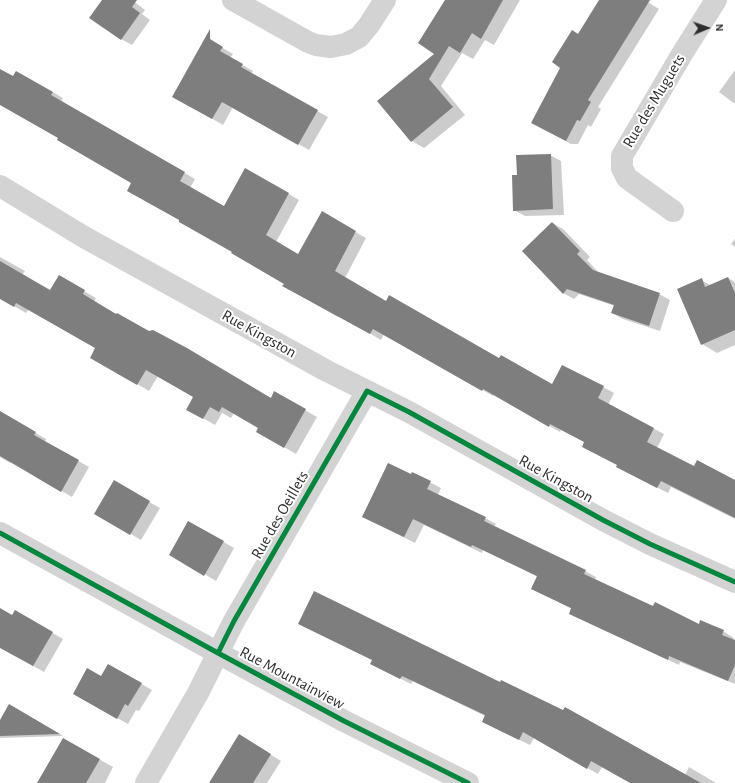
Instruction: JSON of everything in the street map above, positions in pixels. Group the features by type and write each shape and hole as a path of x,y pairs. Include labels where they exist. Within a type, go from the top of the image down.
{"street":[{"path":"233,0 308,42 316,45 331,47 346,44 359,37 367,28 385,0"},
{"name":"Rue des Muguets","path":"672,211 627,178 622,168 622,156 682,54 716,0"},
{"name":"Rue Kingston","path":"0,186 84,237 327,371 409,412 650,544 735,582"},
{"name":"Rue des Oeillets","path":"146,783 198,693 234,621 367,391"},
{"name":"Rue Mountainview","path":"0,534 344,721 468,783"}],"building":[{"path":"102,0 137,0 132,7 140,13 121,40 89,18"},
{"path":"445,0 503,0 481,39 472,33 460,53 449,46 429,79 453,107 411,142 377,101 434,54 418,43"},
{"path":"599,0 650,0 588,100 591,102 580,121 577,120 566,141 531,123 560,68 552,62 572,30 578,34"},
{"path":"210,29 210,39 223,47 220,51 243,64 241,67 318,110 298,145 222,102 212,119 172,97"},
{"path":"0,69 13,76 16,71 53,92 51,95 185,172 180,181 224,206 245,168 289,193 266,235 298,254 322,211 356,231 335,271 386,301 389,295 499,358 501,355 552,384 562,365 604,386 598,398 654,428 647,442 694,466 697,460 735,480 735,518 661,481 657,488 616,467 617,465 582,447 584,442 550,424 549,427 373,329 370,334 282,286 284,284 231,253 232,252 127,191 131,183 57,140 58,138 0,105"},
{"path":"551,154 553,209 513,211 512,175 517,175 516,155"},
{"path":"552,222 580,251 577,254 593,270 660,293 649,326 611,313 614,305 567,289 563,294 522,251"},
{"path":"0,261 50,290 59,275 85,290 83,294 116,314 117,313 149,331 153,330 187,348 271,398 274,391 306,409 284,448 256,432 258,428 222,407 219,412 210,407 203,419 186,410 193,397 146,370 137,385 90,358 95,348 16,303 14,307 0,299"},
{"path":"728,277 735,293 735,330 701,345 677,289 702,278 705,287"},
{"path":"0,411 36,432 34,435 79,460 61,492 0,456"},
{"path":"388,463 411,474 412,472 431,481 427,489 486,517 484,521 586,570 584,574 653,606 655,602 699,624 700,620 724,630 722,635 735,640 735,665 728,681 669,656 668,660 569,614 571,608 531,589 537,576 472,545 471,547 413,519 404,537 362,517"},
{"path":"114,480 150,501 130,535 94,514"},
{"path":"188,521 224,541 204,576 169,555"},
{"path":"314,591 500,682 501,680 563,710 565,707 701,783 630,783 591,761 587,769 523,732 519,740 482,722 485,715 402,676 400,679 370,664 372,660 298,624"},
{"path":"0,608 12,615 15,610 53,632 33,666 0,648"},
{"path":"108,664 142,683 128,706 125,704 117,719 73,694 87,668 101,676"},
{"path":"9,704 60,734 0,736 0,720"},
{"path":"239,734 271,754 253,783 209,783"},
{"path":"63,738 100,759 86,783 37,783"}],"cycle path":[{"path":"218,653 234,621 367,391 409,412 603,520 650,544 735,582"},
{"path":"0,533 344,721 468,783"}]}
